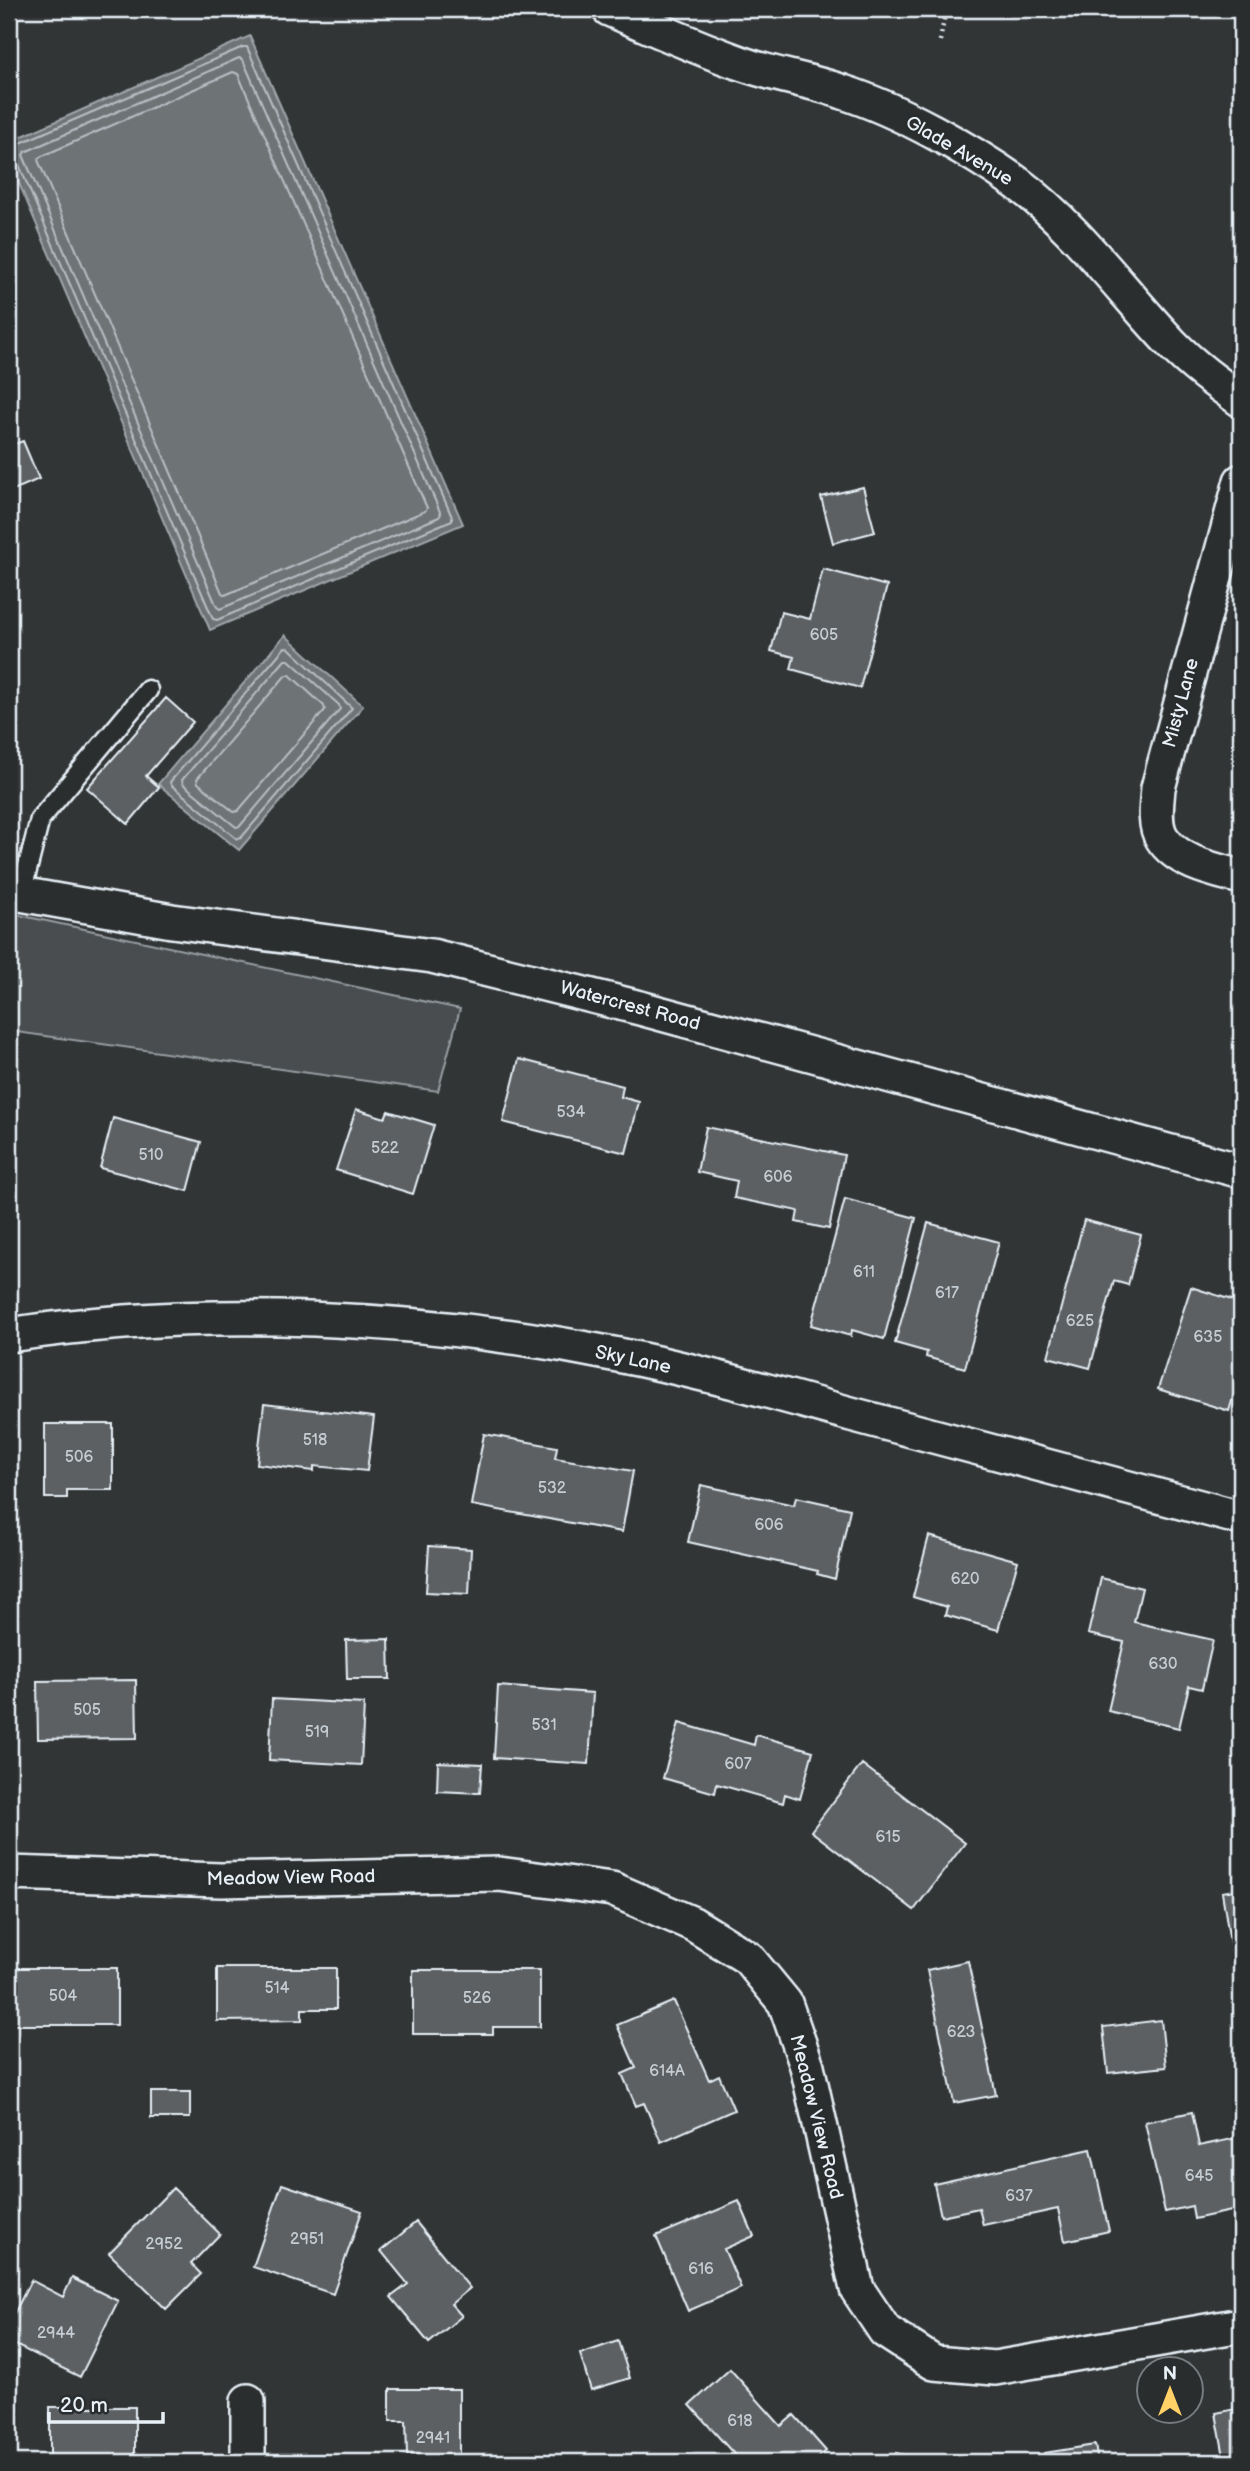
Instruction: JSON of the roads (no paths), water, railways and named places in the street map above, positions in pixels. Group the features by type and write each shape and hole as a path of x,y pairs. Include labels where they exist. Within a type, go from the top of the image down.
{"street":[{"name":"Glade Avenue","path":"609,9 749,66 845,92 913,123 981,159 1019,185 1063,224 1173,345 1214,381 1241,400"},
{"name":"Misty Lane","path":"1241,481 1158,788 1156,814 1161,837 1176,852 1200,865 1241,877"},
{"name":"Watercrest Road","path":"15,893 172,921 432,956 640,1008 1241,1171"},
{"name":"Sky Lane","path":"9,1335 63,1327 183,1319 349,1321 489,1335 618,1355 711,1377 1241,1518"},
{"name":"Meadow View Road","path":"9,1873 221,1880 499,1874 612,1889 693,1924 748,1958 785,2003 807,2066 857,2289 885,2331 934,2363 995,2368 1241,2325"},
{"path":"248,2401 248,2462"}],"lane":[{"path":"15,893 40,819 148,690"}],"water":[{"path":"250,36 463,524 210,630 9,160 9,142"},
{"path":"285,635 363,706 239,850 158,784"}]}
